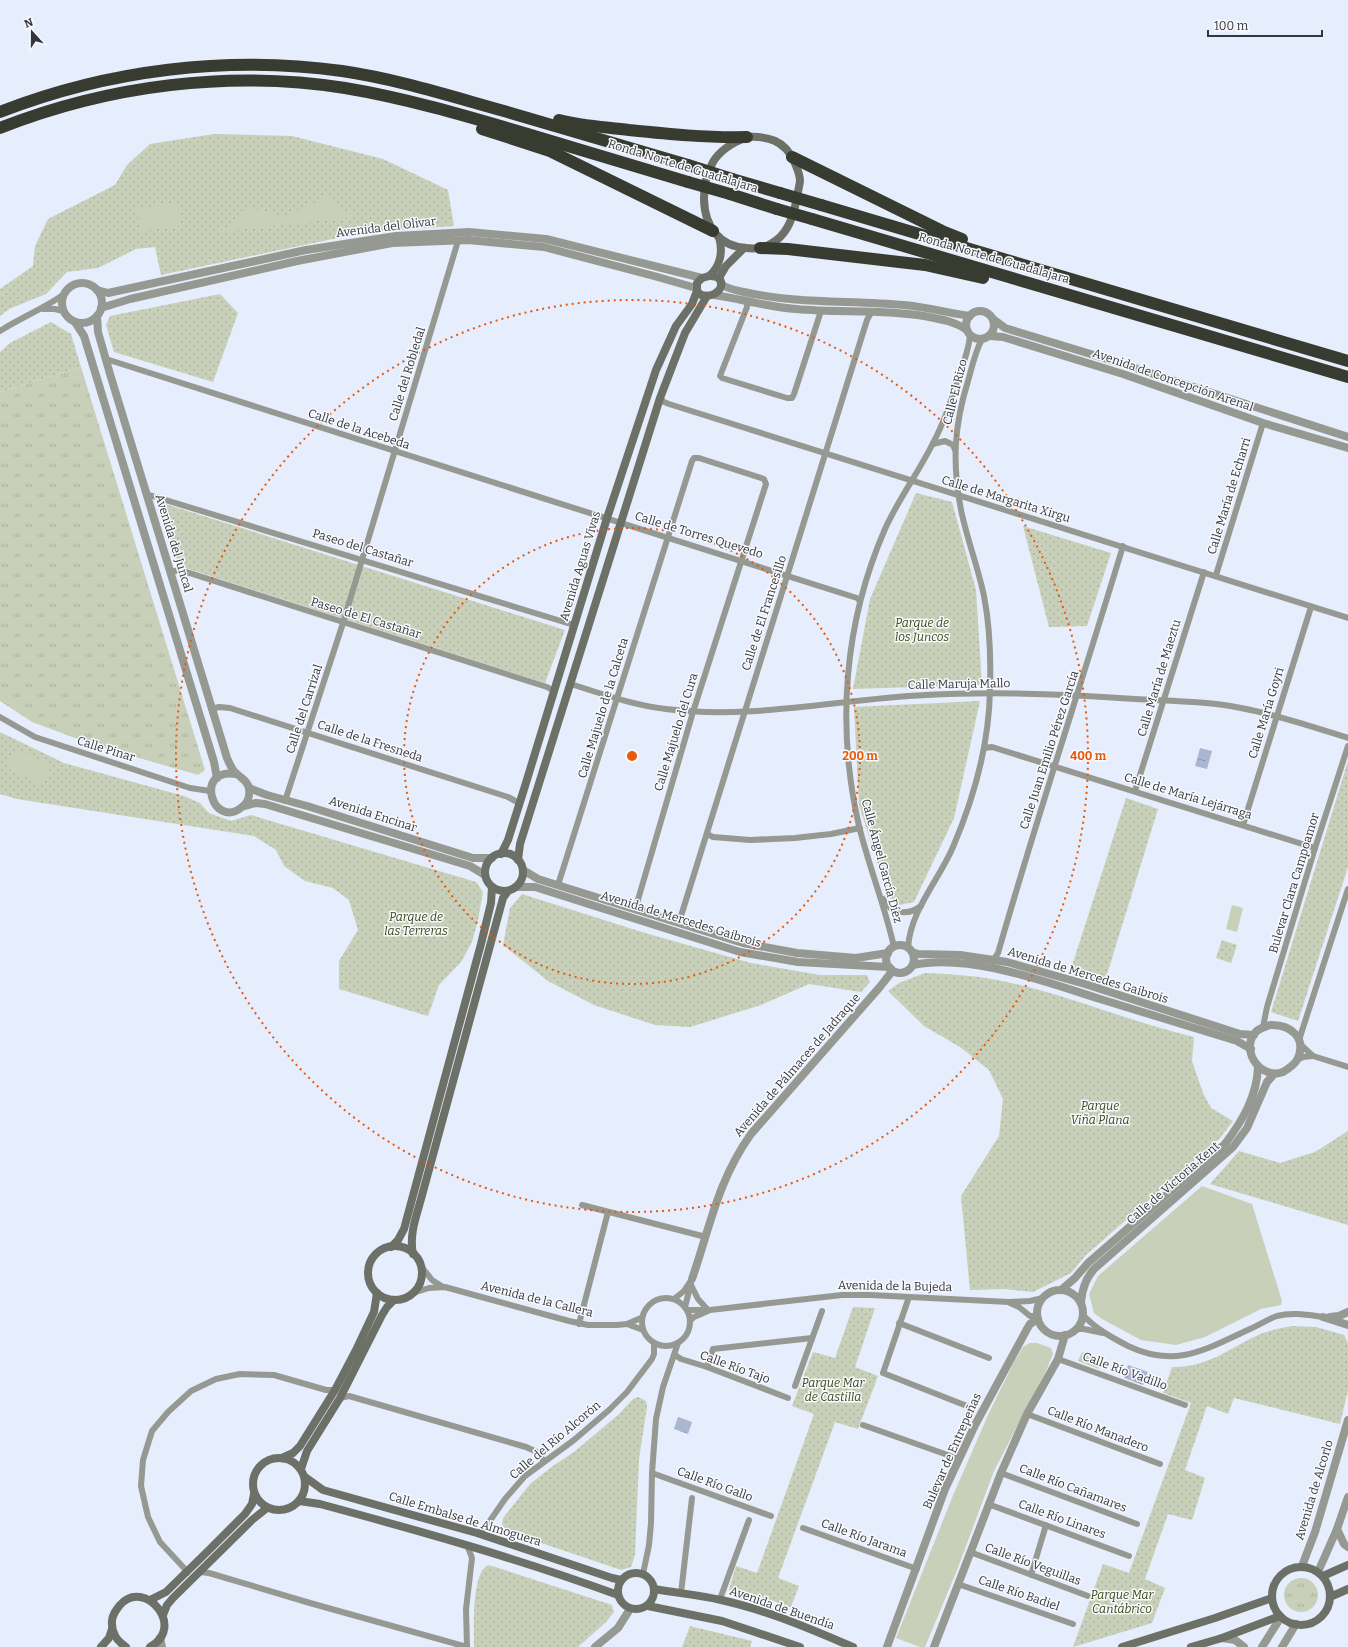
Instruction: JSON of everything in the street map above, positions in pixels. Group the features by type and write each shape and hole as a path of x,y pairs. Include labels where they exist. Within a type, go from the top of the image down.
{"highway":[{"name":"Ronda Norte de Guadalajara","path":"0,112 57,92 97,82 158,71 200,67 256,66 305,67 344,71 410,84 1348,361"},
{"name":"Ronda Norte de Guadalajara","path":"0,128 49,111 107,96 158,87 217,82 285,82 326,86 393,97 499,126 1348,377"},
{"path":"410,84 458,91 568,122 703,137 746,137"},
{"path":"424,105 485,130 550,151 716,234"},
{"path":"792,157 952,235 1059,269 1108,289"},
{"path":"760,248 795,250 924,265 969,274 1033,291 1074,296"}],"main road":[{"path":"716,234 733,246 744,248 760,248 772,244 783,234 788,226 794,210 800,181 798,169 792,157 788,150 781,144 770,139 746,137 729,146 713,162 707,178 704,203 705,213 722,249 721,256 715,270 697,283 697,290 701,295 711,295 719,292 720,281 726,266 744,248"},
{"path":"705,277 715,276 720,281"},
{"name":"Avenida Aguas Vivas","path":"501,854 508,840 520,803 607,518 662,353 676,326 692,304 697,290"},
{"path":"518,860 520,844 660,398 684,333 711,295"},
{"path":"413,1254 401,1247 390,1247 384,1249 375,1256 369,1266 369,1278 377,1293 388,1299 394,1300 406,1298 413,1293 420,1281 421,1266 413,1254 411,1242 412,1232 435,1133 485,946 503,898 520,882 523,870 518,860 513,856 501,854 492,858 486,868 485,875 489,883 497,890 512,889"},
{"path":"485,946 492,887"},
{"path":"390,1247 398,1240 404,1229 435,1133"},
{"path":"282,1458 293,1453 300,1446 334,1390 374,1312 377,1293"},
{"path":"301,1469 307,1451 340,1398 382,1315 394,1300"},
{"path":"150,1600 166,1592 187,1573 245,1514 252,1504 254,1494 253,1478 258,1468 275,1458 282,1458 296,1464 301,1469 305,1477 306,1486 300,1501 294,1506 281,1511 267,1508 254,1494"},
{"name":"Calle Embalse de Almoguera","path":"305,1477 323,1490 477,1533 621,1580"},
{"name":"Calle Embalse de Almoguera","path":"300,1501 320,1504 467,1545 553,1572 618,1595"},
{"path":"163,1615 170,1602 199,1572 252,1520 267,1508"},
{"path":"1320,1574 1348,1565"},
{"path":"1302,1566 1320,1574 1328,1585 1330,1597 1328,1608 1321,1617 1309,1623 1296,1624 1288,1622 1274,1607 1272,1598 1274,1584 1282,1573 1292,1568 1302,1566"},
{"path":"648,1606 654,1596 654,1588 649,1578 643,1574 636,1573 627,1575 621,1580 618,1587 618,1595 625,1606 630,1609 640,1609 648,1606 722,1621 800,1647"},
{"name":"Avenida de Buendía","path":"654,1588 720,1599 751,1608 803,1625 853,1647"},
{"path":"1330,1597 1348,1589"},
{"path":"101,1647 109,1638 112,1629 114,1611 122,1603 135,1597 150,1600 160,1609 163,1615 164,1631 160,1638 150,1647"},
{"path":"1122,1647 1215,1618 1272,1598"},
{"path":"1192,1647 1222,1638 1281,1616"},
{"path":"112,1629 115,1637 126,1647"}],"street":[{"name":"Avenida del Olivar","path":"97,290 108,293 306,250 396,236 469,232 546,239 705,277"},
{"name":"Avenida del Olivar","path":"101,308 130,299 311,258 392,243 458,240 544,247 654,276 697,290"},
{"name":"Calle del Robledal","path":"362,559 458,240"},
{"path":"711,295 787,308 821,311 872,311 943,320 955,322 976,339 986,338 993,331 993,319 985,312 979,312 970,316 925,307 904,305 795,300 750,293 726,287 720,281"},
{"path":"0,331 16,321 41,309 63,295 70,286 82,283 87,284 97,290 101,299 101,308 97,316 87,322 75,322 68,318 63,311 61,306 63,295"},
{"path":"747,302 747,307 720,376 722,378 788,398 792,398 794,394 821,311"},
{"path":"41,309 55,309 63,311"},
{"name":"Calle de El Francesillo","path":"682,924 681,916 744,712 867,320 872,311"},
{"name":"Avenida del Juncal","path":"97,316 98,332 146,494 227,758 236,774"},
{"path":"969,333 966,325 970,316"},
{"name":"Avenida de Concepción Arenal","path":"993,319 1005,328 1107,359 1348,437"},
{"name":"Avenida del Juncal","path":"75,322 84,336 132,490 214,762 217,778"},
{"name":"Calle El Rizo","path":"911,481 933,444 955,391 968,349 969,333"},
{"name":"Avenida de Concepción Arenal","path":"986,338 1003,337 1123,374 1263,423 1348,448"},
{"name":"Calle El Rizo","path":"910,950 910,932 921,906 954,845 973,793 984,748 990,693 991,657 984,596 959,496 955,452 957,422 966,388 986,338"},
{"name":"Calle de la Acebeda","path":"106,359 395,452 620,522"},
{"name":"Calle de Margarita Xirgu","path":"660,398 669,404 1348,618"},
{"name":"Calle María de Echarri","path":"1216,576 1263,423"},
{"name":"Calle El Rizo","path":"933,444 945,442 953,445 955,452"},
{"name":"Calle Majuelo de la Calceta","path":"558,885 694,458 699,458 766,481 742,561"},
{"name":"Calle Ángel García Díez","path":"891,950 880,893 860,828 850,782 846,741 846,701 848,666 860,601 871,565 886,528 911,481"},
{"name":"Paseo del Castañar","path":"146,494 574,625"},
{"name":"Calle de Torres Quevedo","path":"620,522 857,598 860,601"},
{"name":"Calle Juan Emilio Pérez García","path":"994,960 998,953 1023,866 1078,695 1123,546"},
{"name":"Calle del Carrizal","path":"286,801 362,559"},
{"name":"Calle Majuelo del Cura","path":"638,911 637,904 693,712 742,561"},
{"name":"Paseo de El Castañar","path":"170,572 180,570 547,687 554,691"},
{"name":"Calle María de Maeztu","path":"1135,791 1204,572"},
{"name":"Calle María Goyri","path":"1243,825 1311,607"},
{"name":"Calle Maruja Mallo","path":"571,684 643,706 693,712 744,712 903,696 990,693 1078,695 1164,700 1218,705 1277,716 1348,738"},
{"name":"Calle de la Fresneda","path":"212,709 219,707 230,708 508,797 520,803"},
{"name":"Calle Pinar","path":"0,717 35,737 65,748 190,788 210,791"},
{"name":"Bulevar Clara Campoamor","path":"1263,1027 1267,1007 1315,848 1348,746"},
{"name":"Calle de María Lejárraga","path":"984,748 992,747 1055,766 1315,848"},
{"path":"223,774 236,774 246,782 249,788 248,800 244,806 234,811 222,810 213,803 210,791 211,786 217,778 223,774"},
{"name":"Avenida Encinar","path":"249,788 286,801 307,806 473,858 492,858"},
{"name":"Avenida Encinar","path":"244,806 256,803 283,808 470,866 485,875"},
{"path":"707,834 713,837 769,840 831,834 860,828"},
{"name":"Avenida de Mercedes Gaibrois","path":"523,870 538,879 743,943 797,954 856,958 891,950"},
{"name":"Avenida de Mercedes Gaibrois","path":"512,889 535,887 740,952 798,962 890,968"},
{"path":"1297,1060 1300,1042 1348,890"},
{"path":"880,893 887,905 897,911 906,913 914,911 921,906"},
{"path":"903,945 910,950 914,956 912,965 908,970 899,972 890,968 887,960 891,950 903,945"},
{"name":"Avenida de Mercedes Gaibrois","path":"910,950 918,954 960,955 994,960 1085,984 1240,1034 1254,1035"},
{"name":"Avenida de Mercedes Gaibrois","path":"912,965 926,963 960,964 1005,970 1237,1041 1250,1049"},
{"name":"Avenida de Pálmaces de Jadraque","path":"691,1282 713,1211 728,1171 742,1146 881,985 890,974 890,968"},
{"name":"Avenida de Pálmaces de Jadraque","path":"881,985 899,972"},
{"path":"1313,1056 1300,1042 1292,1030 1282,1026 1270,1025 1263,1027 1254,1035 1250,1043 1250,1049 1258,1067 1269,1073 1274,1074 1286,1070 1297,1060 1303,1057 1313,1056 1348,1067"},
{"name":"Calle de Victoria Kent","path":"1062,1290 1076,1278 1088,1263 1225,1144 1240,1124 1250,1105 1256,1088 1258,1067"},
{"name":"Calle de Victoria Kent","path":"1080,1302 1082,1290 1094,1269 1233,1147 1247,1128 1268,1082 1274,1074"},
{"path":"582,1205 706,1237"},
{"path":"579,1324 608,1212"},
{"name":"Avenida de la Callera","path":"421,1266 432,1280 443,1287 579,1324 603,1326 627,1324 641,1318"},
{"path":"691,1282 687,1308 690,1321 687,1334 678,1343 667,1347 654,1343 647,1337 643,1330 641,1318 643,1313 654,1300 661,1298 674,1298 684,1291 691,1282"},
{"path":"691,1282 698,1299 709,1310"},
{"name":"Avenida de la Callera","path":"413,1293 429,1288 443,1287"},
{"path":"1062,1290 1075,1295 1080,1302 1083,1314 1082,1320 1076,1329 1060,1336 1049,1333 1042,1327 1038,1318 1038,1309 1043,1298 1051,1292 1062,1290"},
{"name":"Avenida de la Bujeda","path":"687,1308 709,1310 842,1295 1009,1302 1030,1301 1043,1298"},
{"path":"909,1297 882,1374 967,1406"},
{"path":"674,1298 687,1308"},
{"name":"Avenida de la Bujeda","path":"1009,1302 1019,1307 1030,1316 1038,1318"},
{"name":"Avenida de la Bujeda","path":"690,1321 694,1317 709,1310"},
{"path":"795,1386 822,1311"},
{"path":"1083,1314 1104,1333 1137,1350 1156,1356 1179,1356 1200,1352 1275,1317 1302,1314 1335,1317 1348,1312"},
{"path":"1323,1317 1348,1325"},
{"name":"Bulevar de Entrepeñas","path":"887,1647 959,1459 1013,1352 1030,1324 1038,1318"},
{"path":"900,1323 989,1358"},
{"name":"Avenida de la Callera","path":"627,1324 643,1330"},
{"path":"1076,1329 1104,1333"},
{"path":"934,1647 1001,1473 1027,1414 1058,1359 1065,1335"},
{"path":"707,1367 713,1349 812,1338"},
{"name":"Calle del Río Alcorón","path":"477,1533 492,1519 505,1499 516,1486 544,1461 590,1427 627,1392 652,1359 654,1354 654,1343"},
{"path":"670,1362 675,1354 678,1343"},
{"path":"643,1574 652,1523 652,1473 656,1419 670,1362 670,1352 667,1347"},
{"name":"Calle Río Tajo","path":"675,1354 681,1359 707,1367 788,1398"},
{"name":"Calle Río Vadillo","path":"1058,1359 1185,1405"},
{"path":"187,1573 160,1542 148,1517 141,1486 143,1460 152,1431 168,1412 191,1391 216,1379 240,1374 274,1375 326,1390 334,1390"},
{"path":"340,1398 349,1396 526,1447 537,1452 544,1461"},
{"name":"Calle Río Manadero","path":"1027,1414 1160,1464"},
{"name":"Avenida de Alcorlo","path":"1302,1566 1315,1532 1348,1420"},
{"path":"863,1425 959,1459"},
{"name":"Calle Río Gallo","path":"652,1473 771,1516"},
{"name":"Calle Río Cañamares","path":"1001,1473 1137,1524"},
{"path":"1320,1574 1348,1497"},
{"path":"681,1593 692,1498"},
{"name":"Calle Río Linares","path":"988,1504 1129,1556"},
{"path":"720,1599 749,1520"},
{"path":"1031,1575 1046,1525"},
{"name":"Calle Río Jarama","path":"803,1528 917,1569"},
{"path":"1337,1529 1344,1544 1348,1547"},
{"path":"199,1572 209,1573 467,1647 466,1609 472,1558 467,1545"},
{"name":"Calle Río Veguillas","path":"970,1552 1088,1596"},
{"name":"Calle Río Badiel","path":"958,1584 1073,1624"},
{"path":"595,1647 618,1628 630,1609"},
{"path":"1262,1647 1281,1616"},
{"path":"1282,1647 1296,1624"},
{"path":"160,1638 162,1647"},
{"path":"1222,1638 1235,1640 1244,1647"}],"green space":[{"path":"214,134 292,136 383,159 448,190 454,226 366,232 161,275 155,247 136,249 98,268 67,272 46,294 9,309 0,316 0,289 33,266 35,246 48,219 115,185 127,165 150,144"},
{"path":"332,194 336,205 356,217 218,232 233,223 243,213 242,206 279,215 288,215"},
{"path":"178,203 180,226 140,231 137,208"},
{"path":"220,294 238,313 213,382 114,352 106,325 110,316"},
{"path":"51,322 71,334 81,367 0,392 0,352 10,343"},
{"path":"81,367 205,770 198,775 94,745 32,722 0,701 0,392"},
{"name":"Parque de los Juncos","path":"916,493 952,502 976,590 982,685 853,689 870,599"},
{"path":"159,502 565,630 545,683 179,566"},
{"path":"1023,526 1111,553 1087,626 1049,627"},
{"path":"980,701 954,818 914,902 899,905 888,896 859,805 854,707"},
{"name":"Parque de las Terreras","path":"0,732 64,763 184,796 200,803 209,813 231,821 251,815 476,882 483,892 472,942 461,962 439,985 428,1016 339,989 339,961 358,930 349,900 333,888 305,881 284,866 276,850 254,836 17,799 0,794"},
{"path":"15,749 52,765 43,785 6,768"},
{"path":"1348,761 1348,867 1298,1021 1271,1012"},
{"path":"1126,798 1158,809 1104,984 1070,972"},
{"path":"522,894 645,933 751,963 820,975 867,975 870,982 861,992 809,984 761,1005 690,1027 655,1025 594,1005 548,981 503,945 510,908"},
{"path":"1232,905 1243,908 1237,932 1226,929"},
{"path":"1222,940 1237,945 1231,963 1216,958"},
{"name":"Parque Viña Plana","path":"925,973 987,978 1007,982 1054,994 1147,1024 1194,1037 1192,1061 1203,1093 1211,1108 1233,1121 1220,1138 1086,1255 1071,1273 1033,1292 1004,1289 970,1290 961,1196 999,1136 1003,1099 989,1070 960,1047 924,1026 888,991 899,983"},
{"path":"1348,1131 1348,1225 1210,1184 1239,1151 1280,1163 1315,1152"},
{"path":"1202,1186 1252,1204 1282,1301 1281,1305 1261,1309 1205,1337 1176,1345 1141,1340 1102,1319 1094,1313 1089,1294 1098,1276"},
{"name":"Parque Mar de Castilla","path":"853,1307 875,1308 855,1367 878,1376 858,1429 835,1422 778,1578 799,1586 791,1607 746,1592 729,1590 736,1566 757,1573 814,1414 792,1406 813,1352 835,1358"},
{"name":"Parque Mar Cantábrico","path":"1292,1326 1316,1327 1344,1335 1348,1343 1348,1390 1340,1424 1234,1398 1228,1414 1207,1406 1185,1470 1205,1478 1192,1520 1168,1514 1145,1579 1165,1588 1152,1623 1073,1647 1103,1564 1129,1573 1191,1403 1163,1393 1172,1367 1195,1365 1216,1357 1260,1334"},
{"path":"1030,1343 1037,1343 1051,1348 1053,1354 1046,1371 994,1471 957,1570 925,1647 920,1647 896,1638 954,1493 989,1413 1015,1360 1023,1347"},
{"path":"1082,1352 1102,1359 1099,1369 1078,1361"},
{"path":"638,1397 646,1401 647,1407 639,1459 635,1555 631,1567 621,1570 506,1531 502,1524 503,1518 530,1484 574,1452 619,1414 633,1399"},
{"path":"489,1565 612,1605 614,1612 606,1622 578,1647 474,1647 476,1589 483,1569"},
{"path":"1298,1578 1304,1578 1308,1579 1315,1585 1318,1595 1317,1602 1311,1609 1304,1612 1298,1612 1294,1611 1287,1605 1284,1598 1284,1592 1285,1588 1291,1581"},
{"path":"690,1626 752,1641 750,1647 682,1647"}],"water":[{"path":"1200,748 1212,751 1207,769 1195,766"},
{"path":"1128,1365 1148,1372 1143,1385 1124,1378"},
{"path":"678,1417 692,1422 688,1434 674,1429"}]}
